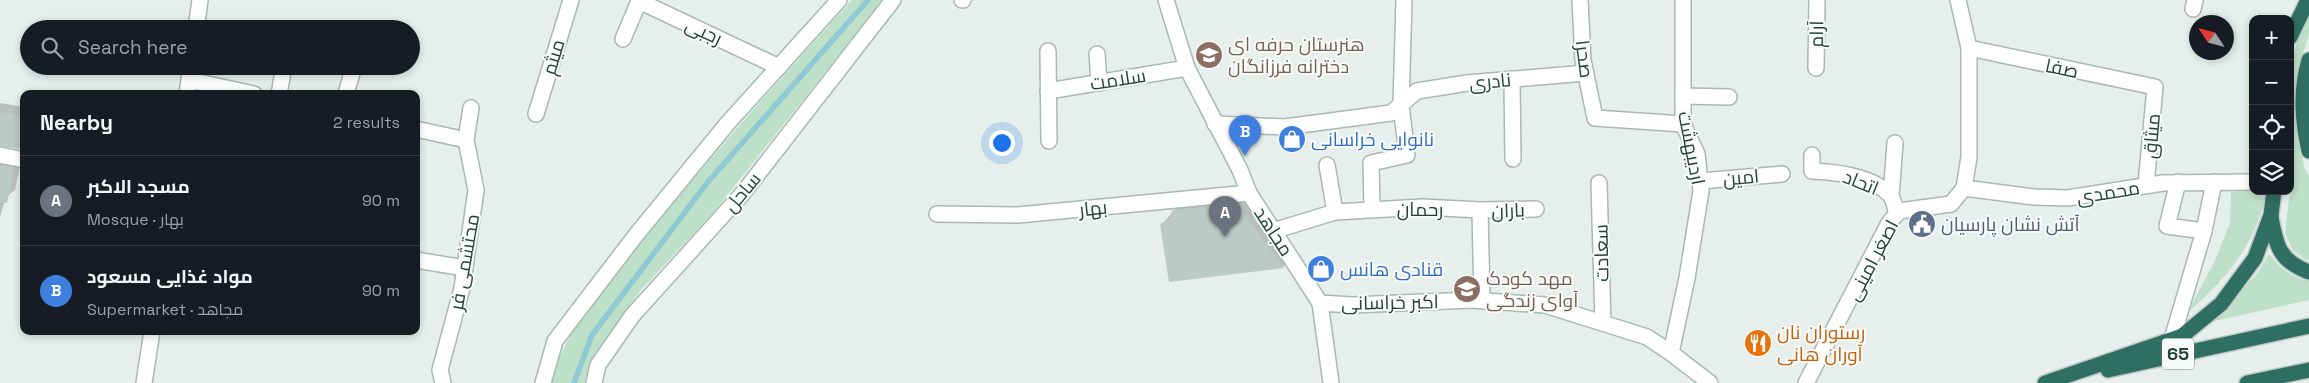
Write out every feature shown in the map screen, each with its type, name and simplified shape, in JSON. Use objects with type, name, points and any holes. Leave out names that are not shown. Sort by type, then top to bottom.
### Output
[{"type":"highway","points":[[2294,28],[2308,0]]},
{"type":"highway","points":[[2309,60],[2302,81],[2303,124],[2309,151]]},
{"type":"highway","points":[[2046,383],[2182,336],[2220,304],[2255,258],[2271,215],[2274,195]]},
{"type":"highway","points":[[2271,215],[2276,246],[2289,262],[2309,272]]},
{"type":"highway","name":"65","points":[[2046,383],[2309,326]]},
{"type":"highway","points":[[2247,383],[2309,370]]},
{"type":"street","points":[[197,20],[200,0]]},
{"type":"street","name":"میثم","points":[[536,114],[571,0]]},
{"type":"street","name":"ساحل","points":[[594,383],[598,365],[632,316],[743,193],[893,0]]},
{"type":"street","name":"مجاهد","points":[[1166,0],[1188,68],[1240,170],[1249,193],[1320,302],[1331,383]]},
{"type":"street","points":[[1372,209],[1371,164],[1407,155],[1401,105],[1404,0]]},
{"type":"street","name":"صحرا","points":[[1580,0],[1583,60],[1595,118],[1683,124]]},
{"type":"street","name":"اردیبهشت","points":[[1672,353],[1687,278],[1701,191],[1697,154],[1683,124],[1683,0]]},
{"type":"street","name":"آرام","points":[[1816,68],[1817,0]]},
{"type":"street","points":[[1958,0],[1969,48],[1969,157],[1964,188]]},
{"type":"street","name":"رجبی","points":[[623,39],[639,1],[779,67]]},
{"type":"street","points":[[543,383],[555,341],[648,220],[727,124],[836,1]]},
{"type":"street","name":"صفا","points":[[1969,48],[2155,87]]},
{"type":"street","points":[[1048,51],[1049,141]]},
{"type":"street","points":[[1097,54],[1100,82]]},
{"type":"street","name":"سلامت","points":[[1048,91],[1188,68]]},
{"type":"street","name":"نادری","points":[[1215,124],[1285,127],[1391,113],[1417,91],[1585,72]]},
{"type":"street","points":[[280,90],[282,75]]},
{"type":"street","points":[[347,90],[351,75]]},
{"type":"street","points":[[1512,79],[1513,159]]},
{"type":"street","points":[[189,80],[235,90]]},
{"type":"street","name":"میثاق","points":[[2146,185],[2155,87]]},
{"type":"street","points":[[1683,96],[1729,97]]},
{"type":"street","points":[[420,130],[466,140],[471,108]]},
{"type":"street","name":"محتشمی فر","points":[[443,383],[440,370],[462,288],[476,190],[466,140]]},
{"type":"street","points":[[1891,196],[1895,143]]},
{"type":"street","name":"اتحاد","points":[[1812,155],[1812,171],[1841,172],[1876,185],[1891,196],[1896,214]]},
{"type":"street","points":[[0,156],[20,159]]},
{"type":"street","points":[[1327,165],[1335,212]]},
{"type":"street","name":"امین","points":[[1700,181],[1782,174]]},
{"type":"street","points":[[2178,182],[2167,226],[2204,231]]},
{"type":"street","name":"محمدی","points":[[1964,188],[2034,197],[2068,198],[2146,185],[2178,182],[2249,182]]},
{"type":"street","points":[[2172,339],[2204,231],[2214,182]]},
{"type":"street","name":"سعادت","points":[[1599,183],[1603,323]]},
{"type":"street","name":"اصغر امینی","points":[[1806,383],[1889,223],[1896,214],[1906,209],[1951,204],[1964,188]]},
{"type":"street","name":"بهار","points":[[937,214],[1018,215],[1249,193]]},
{"type":"street","name":"رحمان","points":[[1273,231],[1335,212],[1423,208],[1480,210]]},
{"type":"street","name":"باران","points":[[1480,210],[1536,209]]},
{"type":"street","points":[[1480,210],[1482,300]]},
{"type":"street","points":[[420,261],[464,268]]},
{"type":"street","name":"اکبر خراسانی","points":[[1320,302],[1352,305],[1482,300],[1545,305],[1647,337],[1672,353],[1710,383]]},
{"type":"street","points":[[144,383],[151,335]]},
{"type":"green space","points":[[852,0],[883,0],[712,214],[640,291],[599,351],[589,371],[586,383],[551,383],[564,348],[573,331],[595,300],[657,222],[767,94]]},
{"type":"green space","points":[[2309,13],[2309,34],[2299,67],[2295,97],[2304,167],[2309,176],[2309,260],[2304,259],[2293,250],[2285,233],[2290,195],[2294,195],[2294,53],[2302,24]]},
{"type":"green space","points":[[2249,190],[2249,195],[2265,195],[2256,227],[2248,244],[2227,274],[2187,313],[2214,263],[2230,223],[2231,192]]},
{"type":"green space","points":[[2269,254],[2286,272],[2309,281],[2309,300],[2210,322],[2257,274]]},
{"type":"building","points":[[0,112],[20,115],[19,149],[0,146]]},
{"type":"building","points":[[0,165],[14,168],[7,203],[0,203]]},
{"type":"building","points":[[1234,204],[1243,212],[1284,268],[1169,282],[1160,224],[1172,218],[1172,210]]},
{"type":"waterway","points":[[574,383],[592,335],[707,183],[868,0]]},
{"type":"place","name":"هنرستان حرفه ای دخترانه فرزانگان","points":[[1209,55]]},
{"type":"place","name":"نانوایی خراسانی","points":[[1292,139]]},
{"type":"place","name":"مواد غذایی مسعود","points":[[1245,156]]},
{"type":"place","name":"آتش نشان پارسیان","points":[[1922,224]]},
{"type":"place","name":"مسجد الاکبر","points":[[1225,237]]},
{"type":"place","name":"قنادی هانس","points":[[1321,269]]},
{"type":"place","name":"مهد کودک آوای زندگی","points":[[1467,289]]},
{"type":"place","name":"رستوران نان آوران هانی","points":[[1758,343]]}]
